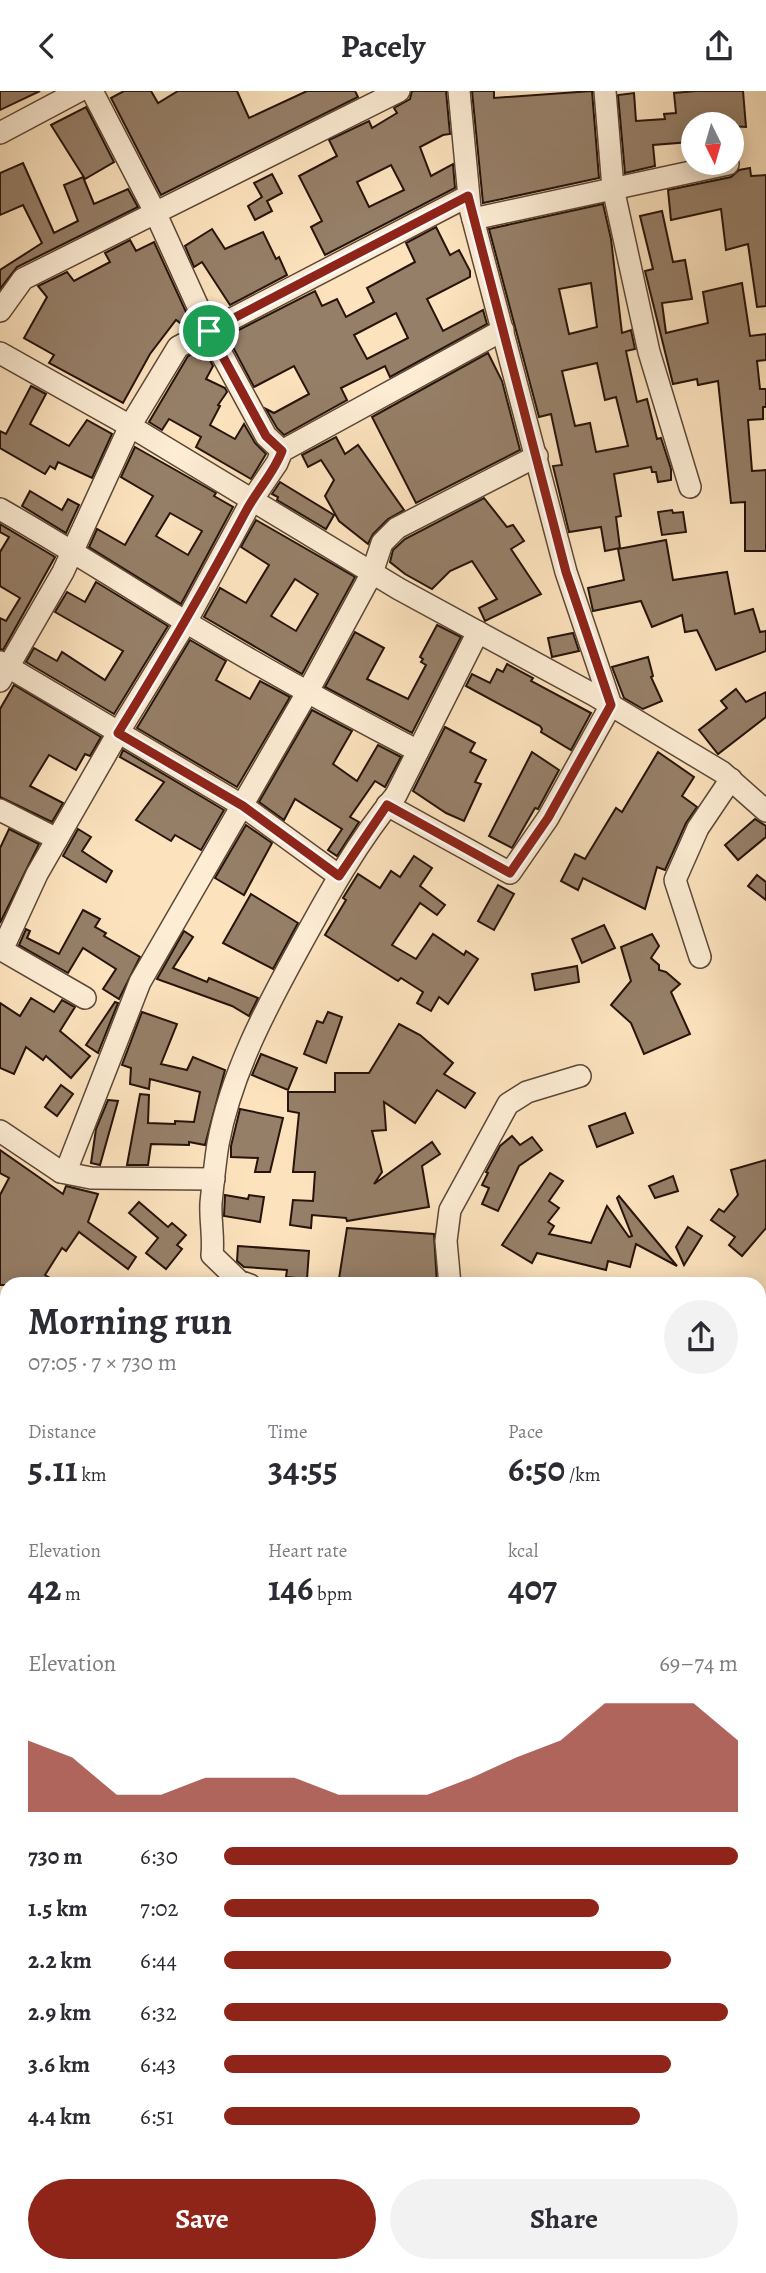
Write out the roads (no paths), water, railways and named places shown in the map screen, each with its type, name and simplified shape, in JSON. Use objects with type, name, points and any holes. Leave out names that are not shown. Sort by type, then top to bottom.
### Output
[{"type":"street","points":[[0,133],[79,91]]},
{"type":"street","points":[[92,91],[155,212],[209,331],[266,436],[282,451]]},
{"type":"street","points":[[0,311],[23,279],[378,96],[399,91]]},
{"type":"street","points":[[387,805],[510,873],[548,818],[611,705],[566,572],[473,219],[468,196],[459,91]]},
{"type":"street","points":[[605,91],[613,188],[649,352],[690,487]]},
{"type":"street","points":[[473,219],[681,174]]},
{"type":"street","points":[[339,876],[243,806],[3,670],[74,550],[130,426],[178,347],[468,196]]},
{"type":"street","points":[[85,998],[1,950],[37,874],[118,733],[187,622],[252,500],[282,451],[503,330]]},
{"type":"street","points":[[0,353],[130,426],[372,573],[611,705],[731,779],[766,811]]},
{"type":"street","points":[[61,1172],[68,1166],[140,982],[307,693],[372,573],[382,543],[397,528],[537,456]]},
{"type":"street","points":[[0,509],[74,550],[187,622],[307,693],[418,751]]},
{"type":"street","points":[[235,1277],[212,1255],[214,1233],[211,1205],[218,1144],[232,1093],[256,1028],[339,876],[396,795],[478,632]]},
{"type":"street","points":[[700,957],[675,880],[698,828],[731,779]]},
{"type":"street","points":[[0,810],[57,839]]},
{"type":"street","points":[[449,1277],[446,1241],[450,1210],[508,1104],[527,1092],[580,1076]]},
{"type":"street","points":[[0,1131],[61,1172],[91,1178],[214,1179]]}]
